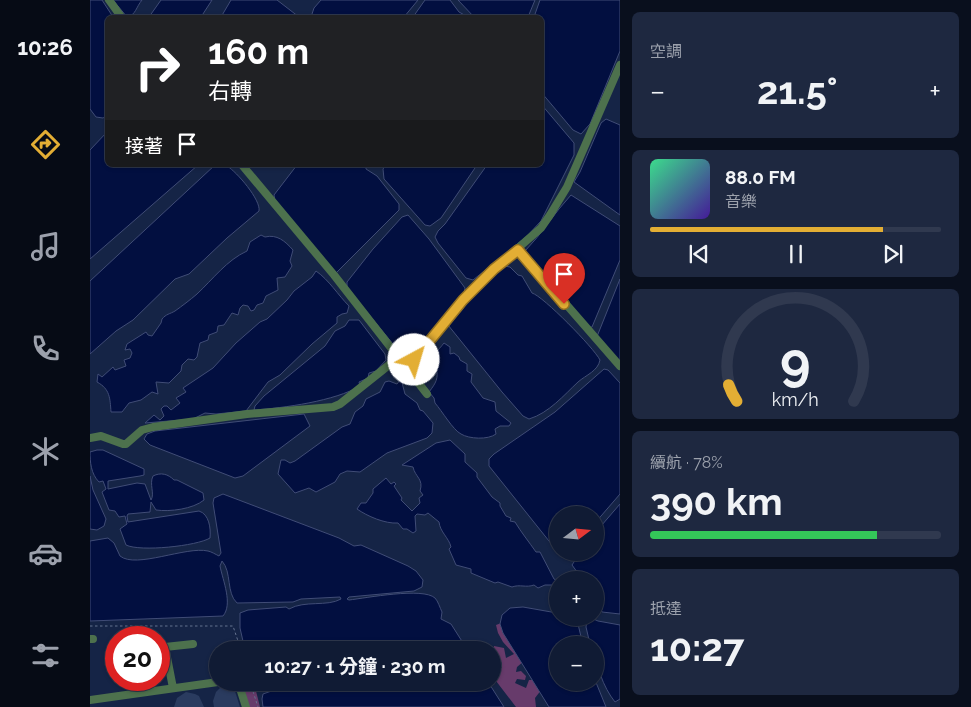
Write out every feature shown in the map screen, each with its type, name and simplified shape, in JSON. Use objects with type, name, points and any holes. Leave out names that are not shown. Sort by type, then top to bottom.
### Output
[{"type":"lane","points":[[109,0],[120,15]]},
{"type":"lane","points":[[90,438],[101,436],[126,444],[142,430],[153,427],[247,414],[333,406],[340,404],[401,359],[411,361],[417,358],[463,300],[494,269],[541,228],[567,187],[620,66]]},
{"type":"lane","points":[[244,167],[401,359],[427,394]]},
{"type":"lane","points":[[518,250],[620,366]]},
{"type":"lane","points":[[173,688],[165,647],[193,644]]},
{"type":"lane","points":[[95,702],[209,683]]},
{"type":"lane","points":[[241,691],[246,707]]},
{"type":"path","points":[[90,626],[233,626],[238,641]]},
{"type":"path","points":[[253,691],[258,707]]},
{"type":"shaded area","points":[[90,0],[102,0],[112,15],[105,15],[105,117],[96,117],[90,109]]},
{"type":"shaded area","points":[[113,0],[142,0],[134,13],[125,15]]},
{"type":"shaded area","points":[[161,0],[212,0],[202,15],[150,15]]},
{"type":"shaded area","points":[[231,0],[277,0],[296,15],[222,15]]},
{"type":"shaded area","points":[[321,0],[418,0],[406,15],[312,15],[314,8]]},
{"type":"shaded area","points":[[425,0],[450,0],[459,12],[464,15],[414,15]]},
{"type":"shaded area","points":[[458,0],[535,0],[529,15],[472,15]]},
{"type":"shaded area","points":[[540,0],[620,0],[620,51],[590,124],[581,134],[573,130],[544,96],[544,15],[535,15]]},
{"type":"shaded area","points":[[544,108],[574,143],[574,155],[541,221],[527,236],[473,280],[466,278],[435,237],[486,167],[544,167]]},
{"type":"shaded area","points":[[606,119],[620,125],[620,215],[574,182],[601,123]]},
{"type":"shaded area","points":[[105,134],[105,167],[196,167],[90,259],[90,150]]},
{"type":"shaded area","points":[[213,167],[228,167],[248,187],[259,206],[259,211],[189,274],[175,279],[133,320],[116,331],[90,354],[90,281]]},
{"type":"shaded area","points":[[295,167],[366,167],[366,169],[377,176],[399,204],[399,210],[336,273],[275,201],[274,195]]},
{"type":"shaded area","points":[[384,167],[476,167],[441,218],[430,226],[425,225],[384,179]]},
{"type":"shaded area","points":[[571,195],[620,226],[620,260],[592,327],[587,328],[525,251]]},
{"type":"shaded area","points":[[408,215],[429,239],[465,288],[464,293],[435,327],[424,346],[410,359],[398,350],[347,288],[347,282],[373,249],[402,217]]},
{"type":"shaded area","points":[[261,235],[280,239],[293,250],[290,261],[292,266],[285,277],[277,278],[278,290],[266,296],[263,303],[257,305],[254,310],[251,311],[248,306],[243,305],[238,315],[232,313],[224,325],[218,326],[217,332],[209,335],[208,340],[200,343],[197,357],[194,360],[188,359],[182,365],[181,371],[169,383],[156,382],[158,394],[152,392],[141,400],[129,403],[122,412],[111,412],[110,398],[105,388],[97,382],[98,374],[102,377],[113,367],[115,370],[126,366],[124,360],[130,358],[132,353],[130,349],[125,350],[127,344],[146,332],[152,336],[164,317],[197,294],[227,265],[247,251],[250,242]]},
{"type":"shaded area","points":[[504,266],[510,267],[518,275],[522,276],[532,293],[538,296],[568,323],[600,360],[594,370],[556,403],[543,413],[529,419],[523,416],[502,392],[448,325],[466,303]]},
{"type":"shaded area","points":[[316,271],[349,306],[347,313],[337,317],[337,323],[280,375],[268,382],[246,411],[216,414],[205,413],[193,419],[145,423],[154,415],[160,420],[164,416],[161,409],[164,406],[171,410],[180,403],[176,398],[186,392],[183,388],[213,368],[236,343],[260,322],[267,319]]},
{"type":"shaded area","points":[[620,279],[620,366],[596,339]]},
{"type":"shaded area","points":[[349,320],[359,320],[385,354],[386,360],[376,371],[369,373],[368,378],[359,382],[360,386],[337,396],[280,408],[254,410],[255,406],[264,396],[325,346],[335,331],[345,326]]},
{"type":"shaded area","points":[[444,343],[450,347],[450,354],[454,353],[467,364],[467,371],[472,374],[471,382],[483,398],[495,402],[496,411],[511,423],[509,426],[500,426],[495,429],[496,434],[493,436],[478,438],[461,434],[451,425],[429,392],[437,377],[436,367],[431,364],[434,355]]},
{"type":"shaded area","points":[[604,369],[608,370],[620,383],[620,494],[604,513],[604,506],[549,506],[549,541],[489,466],[489,459],[555,412]]},
{"type":"shaded area","points":[[401,379],[405,394],[417,403],[420,410],[433,423],[432,433],[427,438],[387,453],[360,472],[347,471],[340,474],[335,482],[316,492],[309,488],[295,493],[278,474],[281,460],[290,463],[295,461],[342,427],[350,424],[355,412],[363,406],[366,399],[380,392],[385,382],[389,381],[397,384]]},
{"type":"shaded area","points":[[304,414],[310,426],[243,476],[235,478],[150,445],[144,439],[147,434],[155,431]]},
{"type":"shaded area","points":[[450,440],[465,454],[465,462],[477,473],[477,477],[492,497],[500,503],[506,516],[511,518],[510,521],[515,522],[536,552],[540,552],[550,571],[549,585],[538,588],[534,585],[512,587],[498,582],[495,583],[471,573],[471,569],[456,565],[449,549],[451,547],[450,544],[439,522],[428,513],[415,516],[416,531],[413,533],[403,529],[398,523],[376,519],[357,509],[361,503],[366,503],[373,493],[373,489],[386,478],[391,484],[394,482],[396,484],[394,486],[402,498],[401,500],[412,511],[420,503],[419,498],[423,495],[420,491],[421,484],[413,467],[402,465],[436,443]]},
{"type":"shaded area","points":[[103,450],[144,469],[144,475],[108,481],[108,489],[137,483],[145,484],[151,500],[153,476],[162,474],[203,493],[204,500],[194,506],[181,509],[156,510],[151,502],[150,512],[128,514],[128,522],[199,511],[207,518],[210,526],[210,538],[168,547],[143,548],[126,545],[120,529],[127,524],[125,516],[119,517],[115,511],[109,510],[102,492],[106,489],[103,481],[99,482],[93,472],[90,452]]},
{"type":"shaded area","points":[[90,476],[93,490],[106,519],[104,526],[97,530],[90,529]]},
{"type":"shaded area","points":[[223,494],[339,538],[354,546],[361,545],[408,566],[416,571],[423,580],[422,587],[414,591],[349,597],[347,599],[407,593],[429,595],[436,599],[442,612],[441,619],[451,624],[462,641],[243,641],[240,628],[240,613],[248,610],[286,607],[289,609],[295,606],[329,603],[341,599],[340,597],[301,599],[293,602],[237,603],[231,594],[227,571],[222,561],[220,566],[227,599],[226,611],[223,616],[90,621],[90,541],[108,538],[114,543],[120,556],[127,559],[149,559],[199,550],[208,551],[219,556],[221,553],[213,503],[214,498]]},
{"type":"shaded area","points":[[620,504],[620,614],[604,612],[604,571],[576,571],[572,565],[575,561],[604,561],[604,523]]},
{"type":"shaded area","points":[[523,607],[549,612],[549,626],[578,626],[581,636],[549,636],[549,691],[599,691],[606,707],[549,707],[503,633],[500,624],[502,615],[510,608]]},
{"type":"shaded area","points":[[504,622],[524,661],[517,667],[516,672],[521,671],[526,676],[525,680],[517,679],[515,683],[526,688],[529,680],[536,680],[542,689],[535,698],[536,707],[516,707],[501,687],[501,647],[504,648],[506,658],[514,654],[503,642],[496,625]]},
{"type":"shaded area","points":[[604,622],[620,625],[620,699],[615,702],[604,683],[604,636],[588,636],[586,627],[604,626]]},
{"type":"shaded area","points":[[239,691],[256,691],[260,707],[243,707]]},
{"type":"shaded area","points":[[272,691],[494,691],[504,707],[263,707],[263,694]]},
{"type":"building","points":[[235,691],[240,707],[214,707],[213,701],[216,692]]},
{"type":"building","points":[[186,692],[199,696],[204,707],[174,707],[177,698]]},
{"type":"route","points":[[414,360],[463,300],[494,269],[518,250],[564,304]]}]
